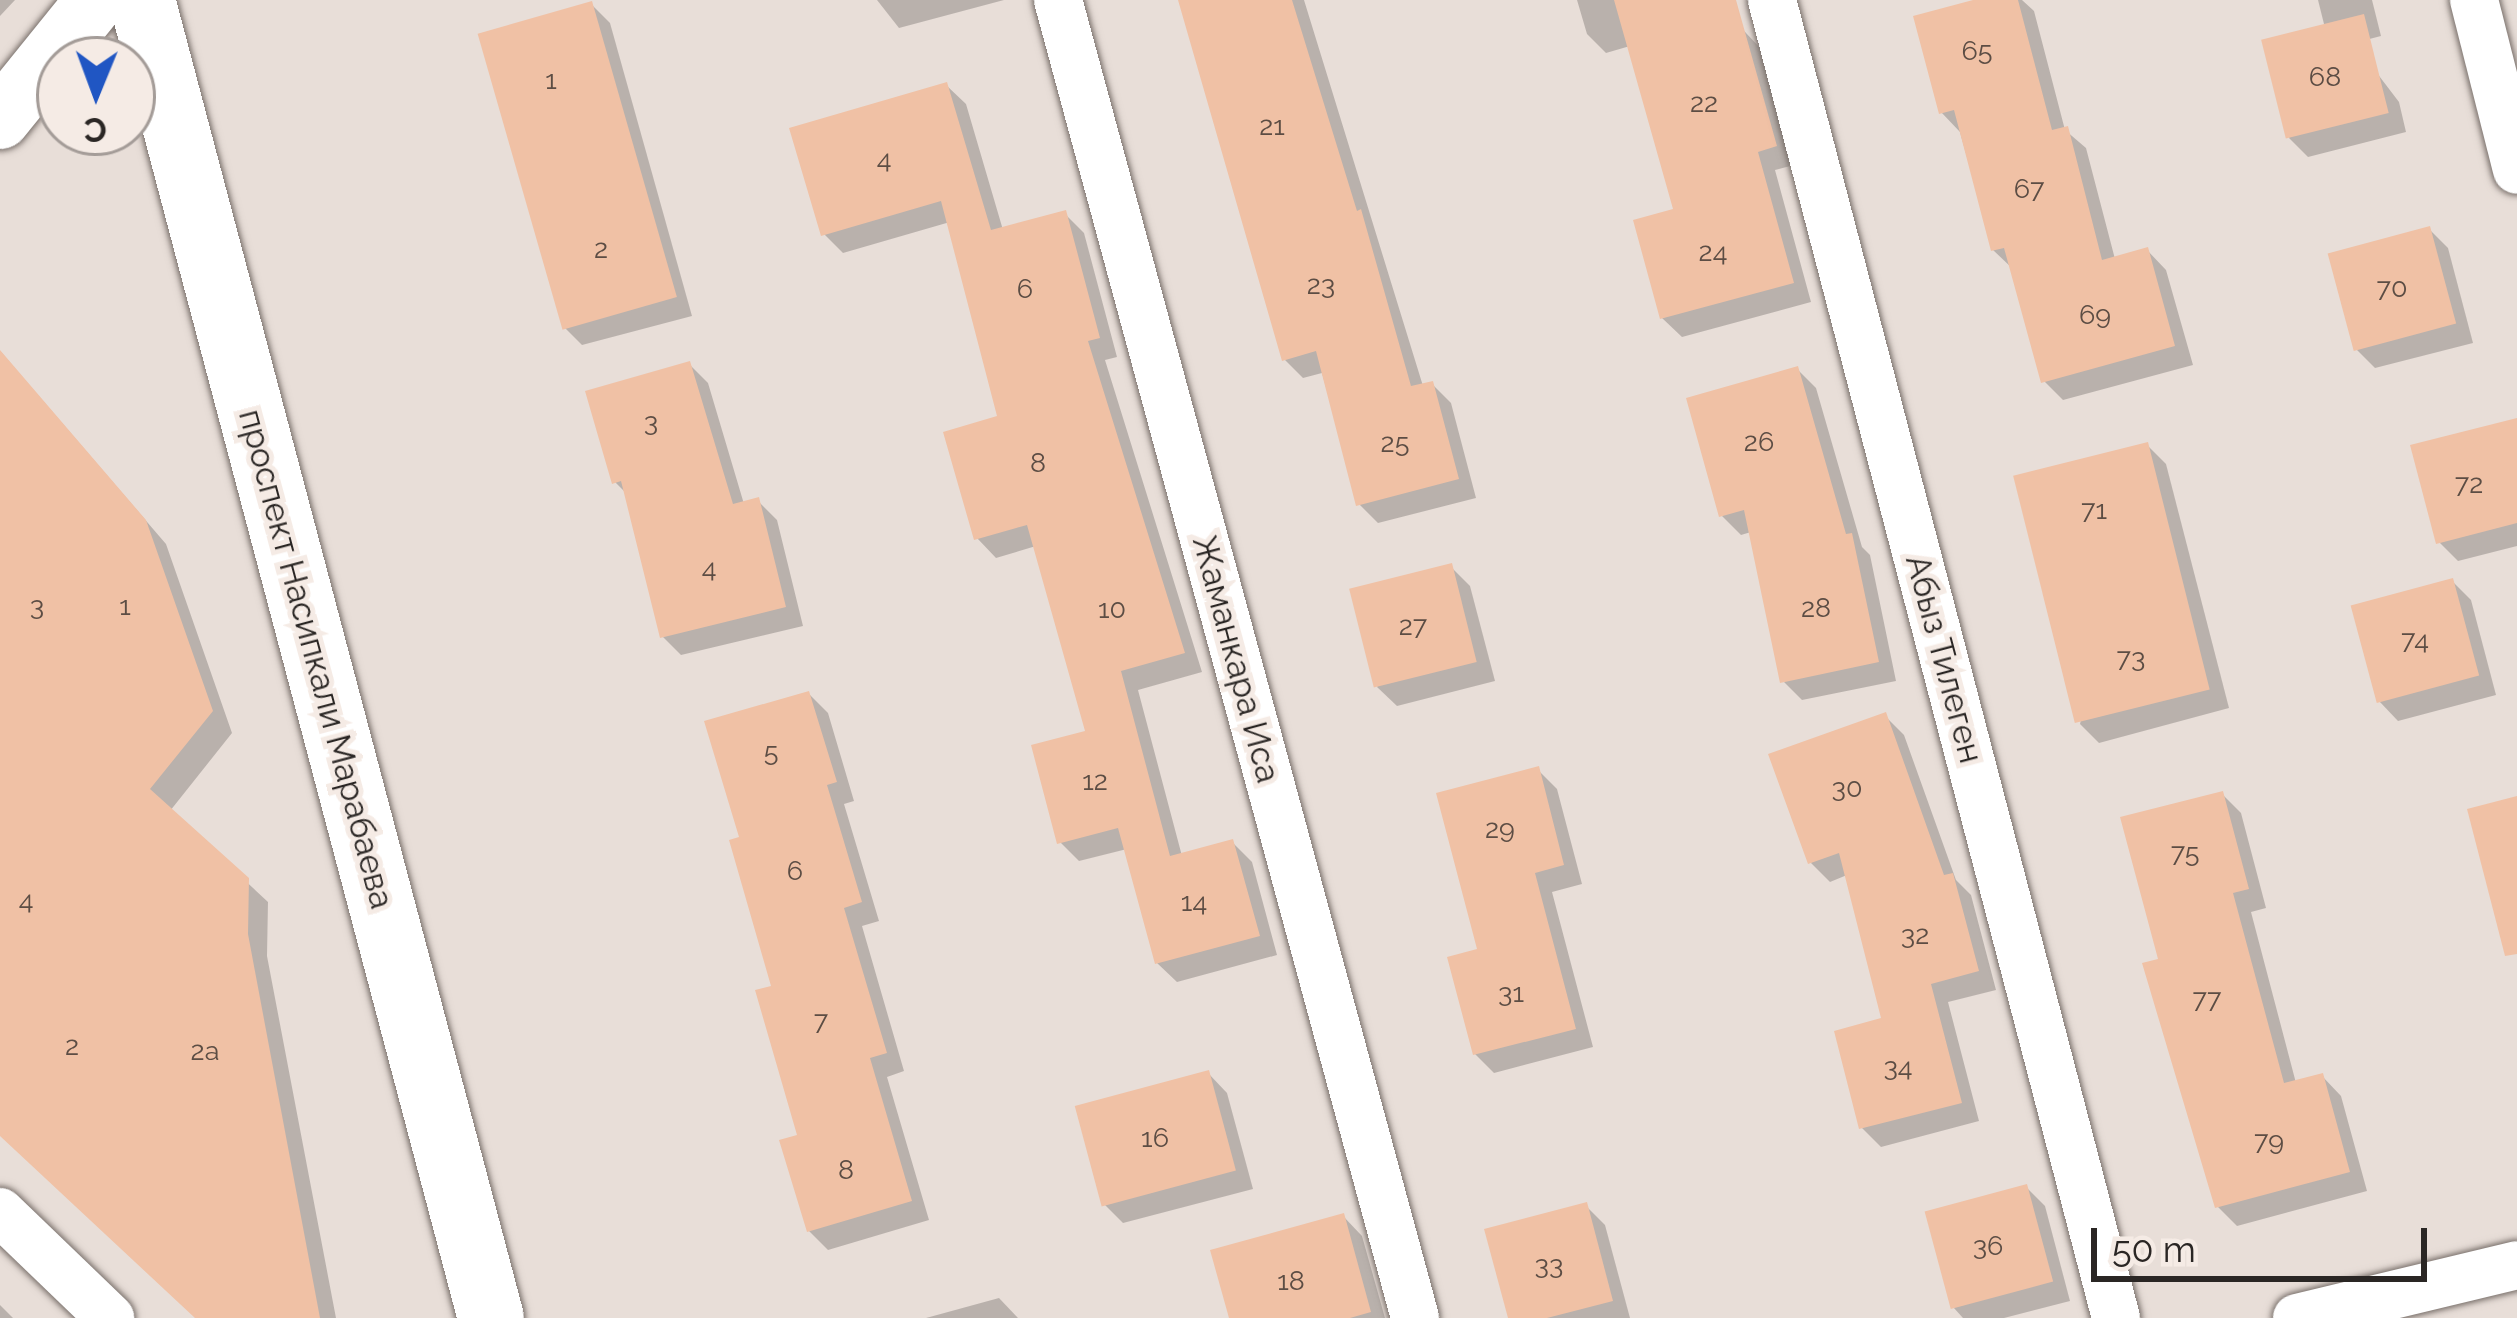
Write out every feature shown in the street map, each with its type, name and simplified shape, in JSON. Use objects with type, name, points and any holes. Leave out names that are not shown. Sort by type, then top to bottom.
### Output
[{"type":"main road","name":"проспект Насипкали Марабаева","points":[[142,0],[491,1318]]},
{"type":"street","points":[[0,119],[96,0]]},
{"type":"street","name":"Жаманкара Иса","points":[[1058,0],[1415,1318]]},
{"type":"street","name":"Абыз Тилеген","points":[[1772,0],[2116,1318]]},
{"type":"street","points":[[2474,0],[2517,170]]},
{"type":"street","points":[[0,1212],[110,1318]]},
{"type":"street","points":[[2297,1318],[2517,1265]]},
{"type":"building","points":[[1178,0],[1292,0],[1357,211],[1361,209],[1411,386],[1433,381],[1459,479],[1356,506],[1316,351],[1282,361]]},
{"type":"building","points":[[1614,0],[1736,0],[1777,146],[1758,152],[1794,283],[1660,319],[1633,220],[1673,209]]},
{"type":"building","points":[[1973,0],[2018,0],[2052,130],[2068,126],[2102,260],[2148,247],[2175,346],[2041,383],[2004,248],[1991,251],[1954,110],[1939,114],[1913,16]]},
{"type":"building","points":[[592,1],[677,297],[563,330],[478,34]]},
{"type":"building","points":[[2364,14],[2389,113],[2286,139],[2261,40]]},
{"type":"building","points":[[947,82],[991,230],[1066,210],[1100,338],[1088,341],[1185,653],[1121,671],[1170,856],[1233,839],[1260,936],[1155,964],[1118,828],[1057,844],[1031,745],[1085,731],[1027,525],[974,540],[943,432],[997,416],[941,201],[821,236],[789,128]]},
{"type":"building","points":[[2430,226],[2456,324],[2354,351],[2328,253]]},
{"type":"building","points":[[0,350],[146,520],[213,711],[150,789],[249,878],[248,934],[320,1318],[195,1318],[0,1136]]},
{"type":"building","points":[[690,361],[733,504],[759,497],[786,607],[660,638],[621,481],[612,484],[585,391]]},
{"type":"building","points":[[1798,366],[1846,534],[1852,533],[1879,662],[1780,683],[1744,510],[1719,517],[1686,398]]},
{"type":"building","points":[[2517,418],[2517,523],[2436,544],[2410,445]]},
{"type":"building","points":[[2148,442],[2210,689],[2075,723],[2013,476]]},
{"type":"building","points":[[1452,563],[1477,662],[1374,688],[1349,589]]},
{"type":"building","points":[[2453,578],[2479,676],[2377,703],[2351,605]]},
{"type":"building","points":[[809,691],[837,782],[827,785],[862,902],[844,908],[887,1053],[870,1058],[912,1201],[807,1232],[779,1140],[797,1135],[755,990],[771,986],[729,840],[739,837],[704,721]]},
{"type":"building","points":[[1886,712],[1944,875],[1953,873],[1979,971],[1931,984],[1962,1103],[1859,1129],[1834,1031],[1881,1018],[1839,853],[1808,864],[1768,754]]},
{"type":"building","points":[[1539,766],[1564,865],[1535,873],[1576,1029],[1473,1055],[1447,957],[1477,949],[1436,793]]},
{"type":"building","points":[[2223,791],[2249,889],[2233,893],[2284,1083],[2323,1073],[2350,1172],[2215,1208],[2142,963],[2158,959],[2120,817]]},
{"type":"building","points":[[2517,796],[2517,954],[2505,956],[2467,809]]},
{"type":"building","points":[[1209,1070],[1236,1170],[1102,1206],[1075,1106]]},
{"type":"building","points":[[2027,1184],[2053,1282],[1951,1309],[1925,1211]]},
{"type":"building","points":[[1587,1202],[1613,1301],[1547,1318],[1508,1318],[1484,1229]]},
{"type":"building","points":[[1344,1213],[1371,1312],[1350,1318],[1229,1318],[1210,1250]]}]
